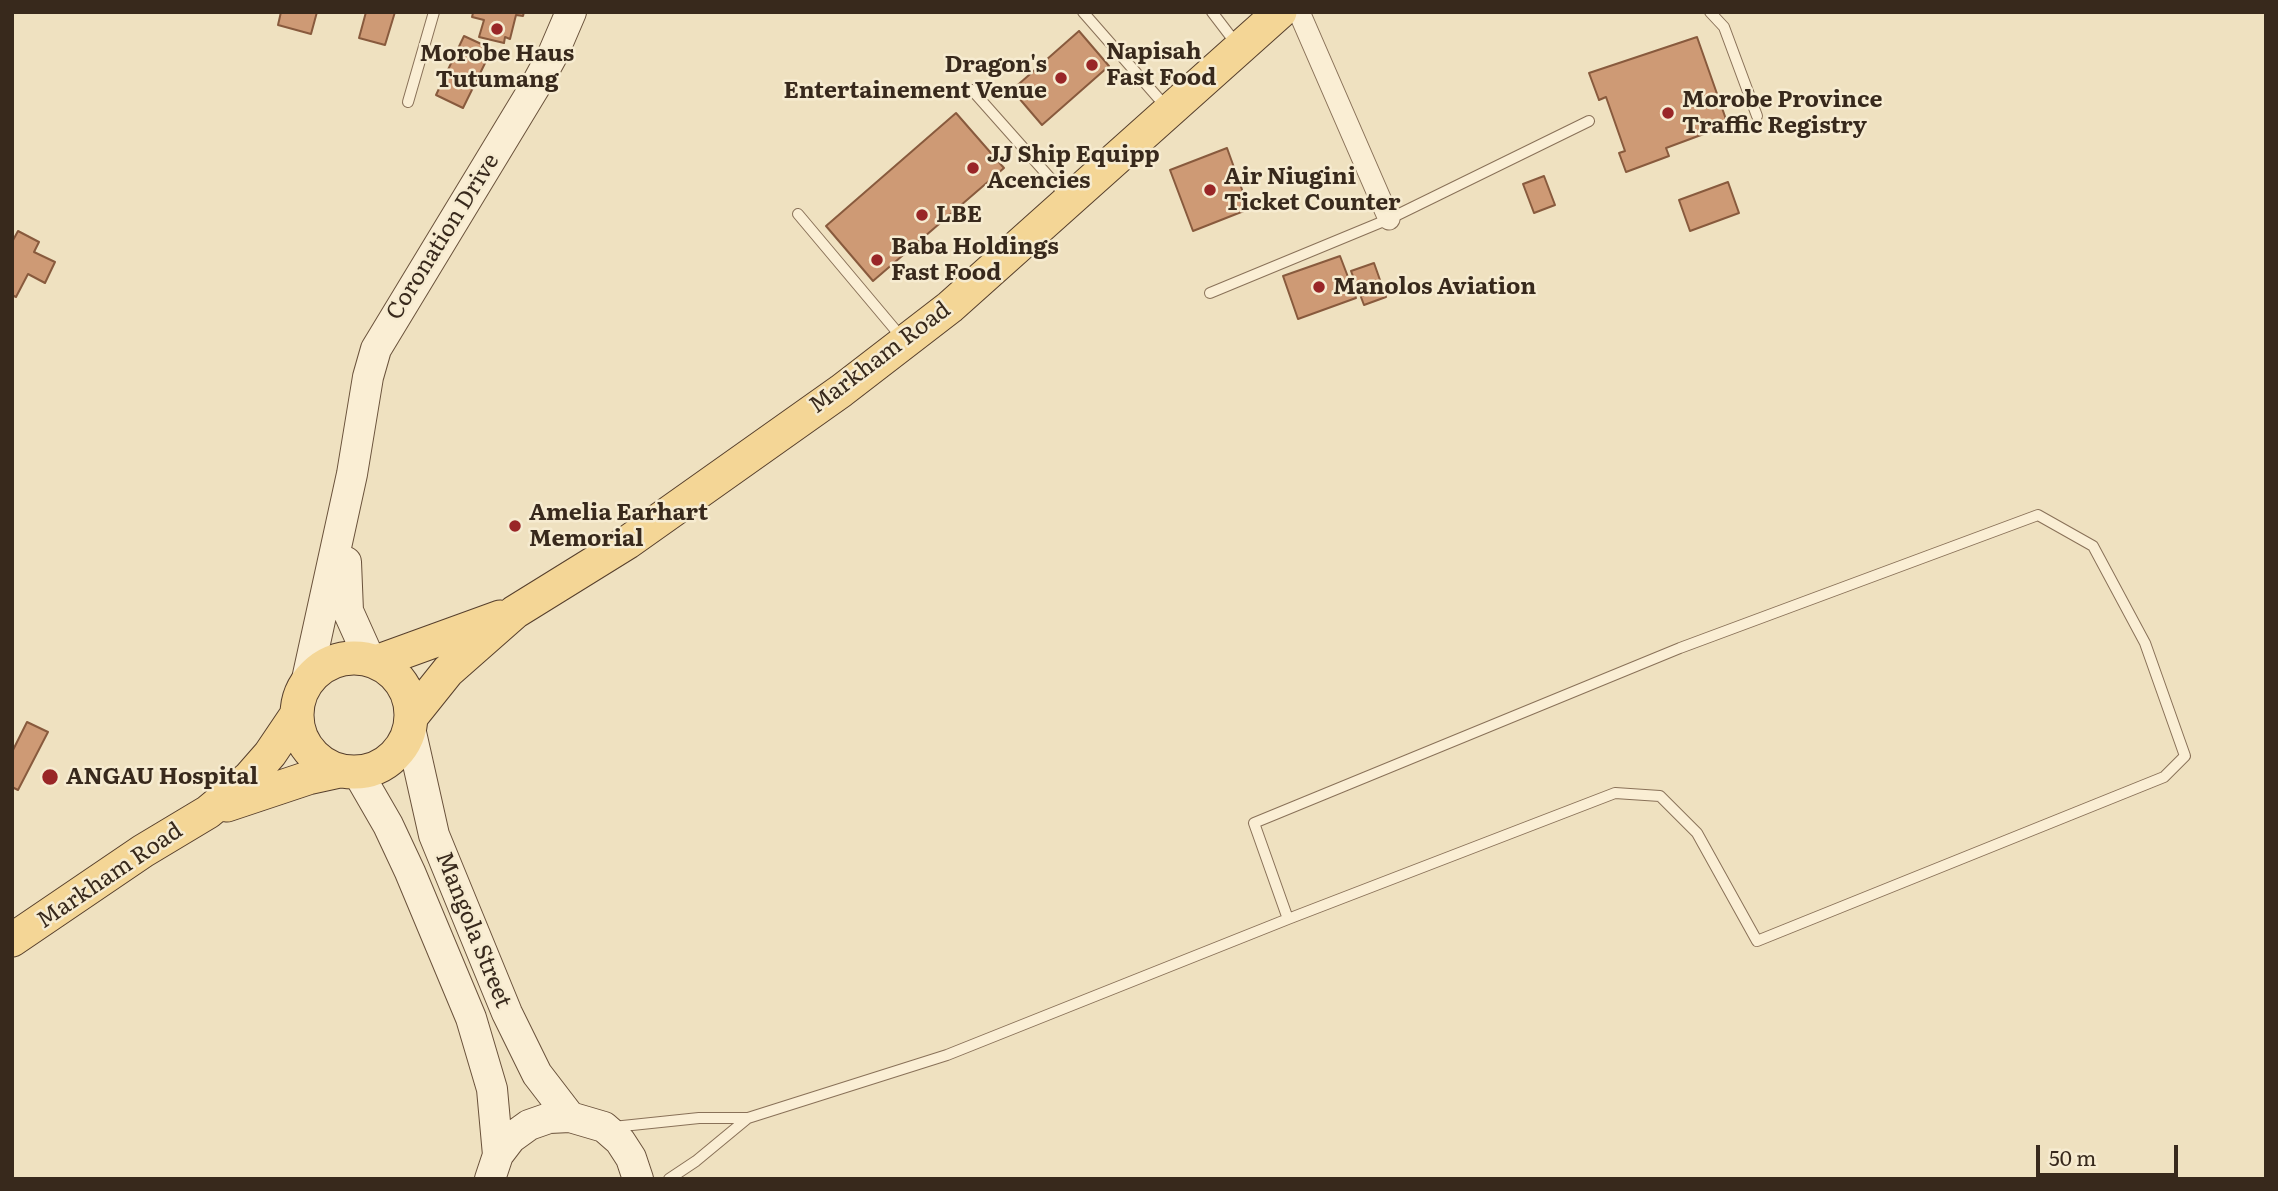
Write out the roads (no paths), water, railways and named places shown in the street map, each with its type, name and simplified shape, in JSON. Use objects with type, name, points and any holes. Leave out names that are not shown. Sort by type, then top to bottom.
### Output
[{"type":"main road","name":"Coronation Drive","points":[[302,699],[352,474],[368,377],[376,349],[542,75],[571,12]]},
{"type":"main road","name":"Markham Road","points":[[411,722],[448,671],[515,612],[628,542],[950,307],[1280,12]]},
{"type":"main road","name":"Coronation Drive","points":[[352,474],[346,599],[352,624],[373,661]]},
{"type":"main road","name":"Markham Road","points":[[373,661],[515,612]]},
{"type":"main road","points":[[352,658],[373,661],[391,671],[402,684],[409,699],[411,722],[405,742],[385,764],[349,772],[314,756],[304,744],[302,699],[318,671],[334,662],[352,658]]},
{"type":"main road","name":"Markham Road","points":[[12,940],[143,850],[208,812],[249,778],[270,754],[302,699]]},
{"type":"main road","name":"Mangola Street","points":[[411,722],[434,835],[507,1013],[537,1074],[570,1117]]},
{"type":"main road","name":"Markham Road","points":[[208,812],[308,778],[349,772]]},
{"type":"main road","name":"Mangola Street","points":[[349,772],[388,825],[411,872],[471,1018],[492,1089],[491,1170]]},
{"type":"main road","points":[[491,1170],[511,1138],[528,1125],[549,1118],[570,1117],[604,1127],[620,1141],[631,1158],[638,1179]]},
{"type":"street","points":[[1300,12],[1390,219]]},
{"type":"lane","points":[[408,102],[434,12]]},
{"type":"lane","points":[[1083,12],[1169,111]]},
{"type":"lane","points":[[1212,12],[1239,48]]},
{"type":"lane","points":[[1710,12],[1724,27],[1757,116]]},
{"type":"lane","points":[[972,90],[1069,200]]},
{"type":"lane","points":[[1210,293],[1390,219],[1589,121]]},
{"type":"lane","points":[[798,214],[905,342]]},
{"type":"lane","points":[[604,1127],[699,1118],[748,1118],[947,1055],[1615,793],[1660,796],[1697,833],[1757,941],[2164,777],[2185,756],[2145,643],[2093,547],[2038,514],[1680,648],[1254,823],[1288,919]]},
{"type":"lane","points":[[669,1179],[696,1161],[748,1118]]},
{"type":"place","name":"Morobe Haus Tutumang","points":[[497,29]]},
{"type":"place","name":"Napisah Fast Food","points":[[1092,65]]},
{"type":"place","name":"Dragon's Entertainement Venue","points":[[1061,78]]},
{"type":"place","name":"Morobe Province Traffic Registry","points":[[1668,113]]},
{"type":"place","name":"JJ Ship Equipp Acencies","points":[[973,168]]},
{"type":"place","name":"Air Niugini Ticket Counter","points":[[1210,190]]},
{"type":"place","name":"LBE","points":[[922,215]]},
{"type":"place","name":"Baba Holdings Fast Food","points":[[877,260]]},
{"type":"place","name":"Manolos Aviation","points":[[1319,287]]},
{"type":"place","name":"Amelia Earhart Memorial","points":[[515,526]]},
{"type":"place","name":"ANGAU Hospital","points":[[50,777]]}]
